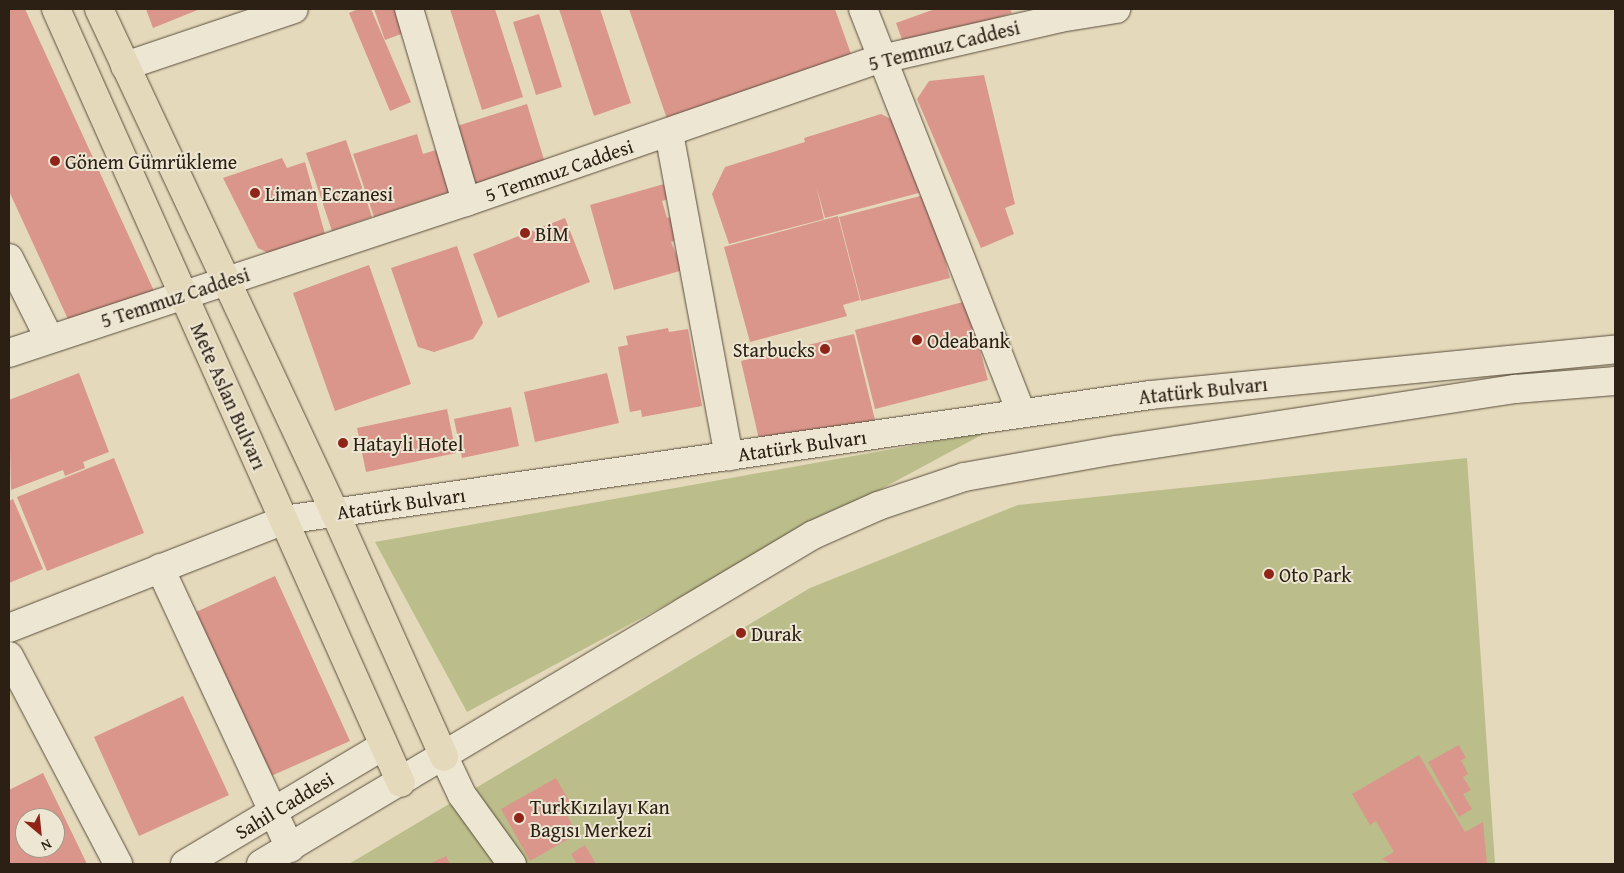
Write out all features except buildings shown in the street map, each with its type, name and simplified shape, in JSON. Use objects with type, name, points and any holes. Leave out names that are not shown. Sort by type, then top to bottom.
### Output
[{"type":"main road","name":"Mete Aslan Bulvarı","points":[[56,9],[284,520],[382,746],[401,783]]},
{"type":"main road","points":[[99,9],[335,513],[444,757]]},
{"type":"street","points":[[125,66],[294,9]]},
{"type":"street","points":[[409,9],[466,202]]},
{"type":"street","points":[[863,9],[1021,413]]},
{"type":"street","name":"5 Temmuz Caddesi","points":[[9,353],[49,338],[466,202],[884,59],[1060,18],[1116,9]]},
{"type":"street","points":[[669,133],[729,456]]},
{"type":"street","points":[[9,258],[49,338]]},
{"type":"street","name":"Atatürk Bulvarı","points":[[9,628],[284,520],[1150,395],[1615,349]]},
{"type":"street","points":[[512,864],[462,795],[444,757],[813,535],[878,506],[964,477],[1116,450],[1515,388],[1615,381]]},
{"type":"street","points":[[160,568],[290,848]]},
{"type":"street","points":[[9,656],[118,864]]},
{"type":"street","name":"Sahil Caddesi","points":[[184,864],[382,746]]},
{"type":"street","name":"Sahil Caddesi","points":[[262,864],[444,757]]},
{"type":"green space","points":[[987,432],[467,712],[375,542]]},
{"type":"green space","points":[[1467,458],[1495,864],[349,864],[810,588],[1018,505]]},
{"type":"place","name":"Gönem Gümrükleme","points":[[55,161]]},
{"type":"place","name":"Liman Eczanesi","points":[[255,193]]},
{"type":"place","name":"BİM","points":[[525,233]]},
{"type":"place","name":"Odeabank","points":[[917,340]]},
{"type":"place","name":"Starbucks","points":[[825,349]]},
{"type":"place","name":"Hatayli Hotel","points":[[343,443]]},
{"type":"place","name":"Oto Park","points":[[1269,574]]},
{"type":"place","name":"Durak","points":[[741,633]]},
{"type":"place","name":"TurkKızılayı Kan Bagısı Merkezi","points":[[519,818]]}]
